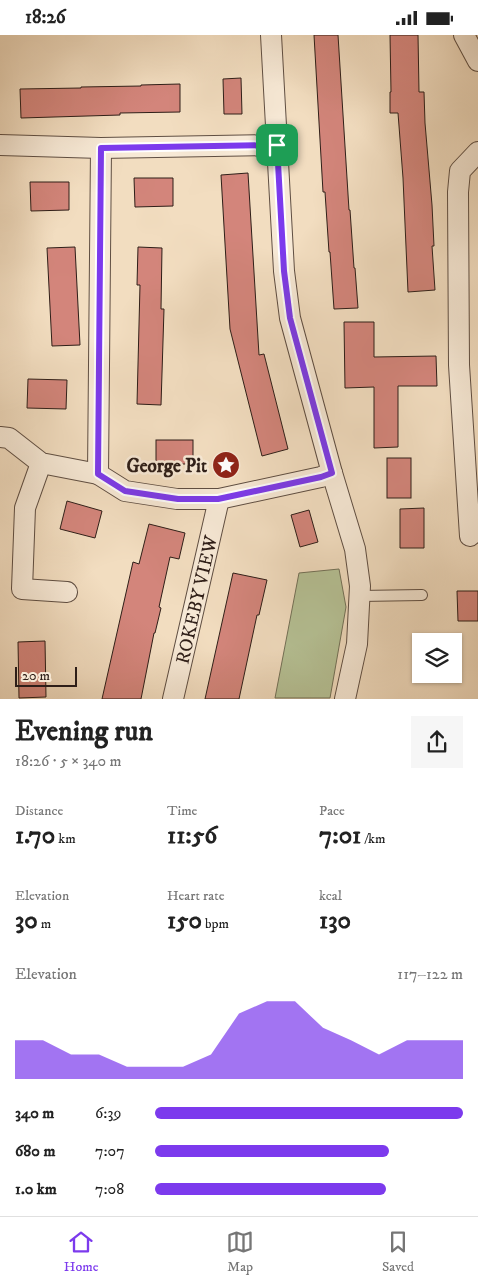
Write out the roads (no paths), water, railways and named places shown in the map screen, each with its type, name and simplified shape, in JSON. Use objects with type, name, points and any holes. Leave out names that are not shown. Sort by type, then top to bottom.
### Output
[{"type":"street","points":[[271,35],[284,271],[290,318],[332,473],[355,549],[360,587],[357,644],[344,699]]},
{"type":"street","points":[[464,35],[478,61]]},
{"type":"street","points":[[0,145],[101,148],[277,145]]},
{"type":"street","points":[[98,474],[101,148]]},
{"type":"street","points":[[470,536],[469,365],[458,192],[460,171],[478,152]]},
{"type":"street","points":[[0,437],[9,438],[41,463],[98,474],[125,491],[178,499],[218,499],[332,473]]},
{"type":"street","points":[[41,463],[26,508],[22,589],[67,592]]},
{"type":"street","name":"ROKEBY VIEW","points":[[173,699],[218,499]]},
{"type":"lane","points":[[360,596],[422,595]]},
{"type":"place","name":"George Pit","points":[[226,465]]}]
